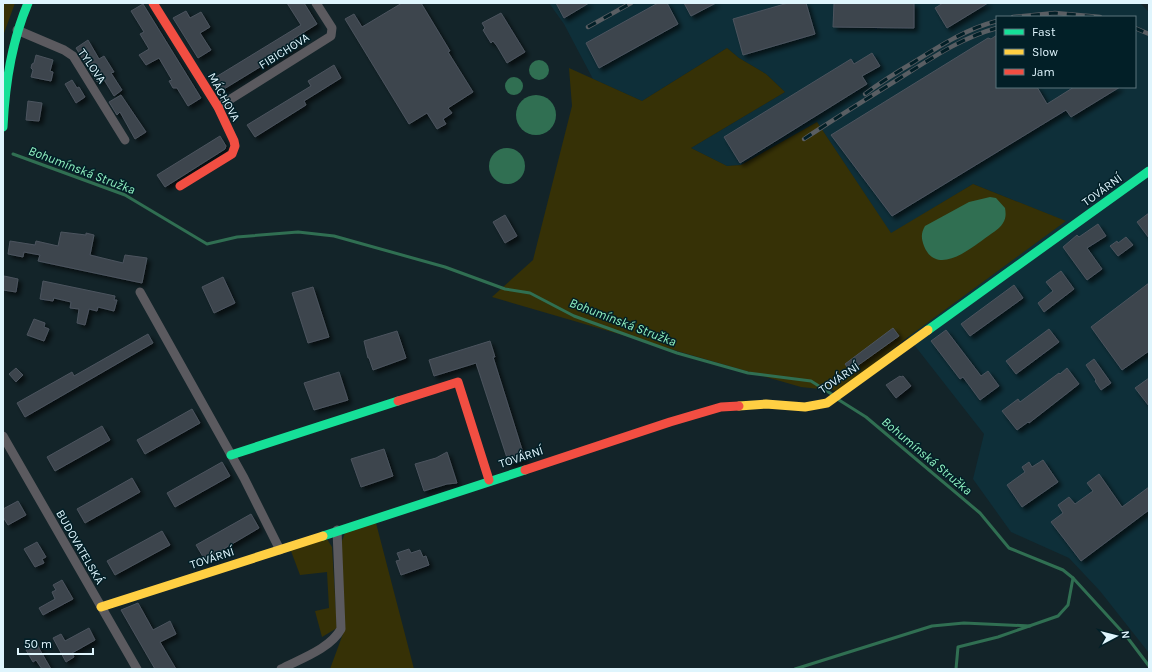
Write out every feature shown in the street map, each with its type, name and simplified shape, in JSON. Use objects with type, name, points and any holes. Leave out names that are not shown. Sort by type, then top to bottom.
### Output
[{"type":"street","points":[[3,127],[10,59],[17,30],[28,3]]},
{"type":"street","name":"MÁCHOVA","points":[[153,3],[218,107],[234,141],[234,150],[232,154],[180,186]]},
{"type":"street","name":"FIBICHOVA","points":[[218,107],[331,36],[332,28],[316,3]]},
{"type":"street","name":"TYLOVA","points":[[17,30],[64,50],[73,56],[126,140]]},
{"type":"street","name":"TOVÁRNÍ","points":[[101,607],[280,550],[489,480],[721,407],[766,404],[805,407],[827,403],[1149,171]]},
{"type":"street","points":[[140,292],[231,455],[280,550]]},
{"type":"street","name":"TOVÁRNÍ","points":[[231,455],[458,382],[489,480]]},
{"type":"street","name":"BUDOVATELSKÁ","points":[[3,436],[137,669]]},
{"type":"street","points":[[281,669],[327,645],[338,635],[341,629],[337,530]]},
{"type":"shaded area","points":[[3,3],[15,3],[3,36]]},
{"type":"shaded area","points":[[549,3],[1140,3],[1149,12],[1149,653],[1100,591],[1069,558],[1011,532],[973,479],[984,434],[908,337],[1065,221],[973,184],[891,234],[817,122],[741,165],[727,166],[691,148],[785,92],[766,74],[739,58],[727,48],[642,101],[593,79],[564,24]]},
{"type":"shaded area","points":[[727,48],[739,58],[766,74],[785,92],[691,148],[727,166],[741,165],[817,122],[891,233],[973,184],[1066,221],[908,337],[839,391],[801,387],[492,297],[533,260],[572,106],[569,68],[642,101]]},
{"type":"shaded area","points":[[539,60],[546,63],[549,70],[546,77],[539,80],[532,77],[529,70],[532,63]]},
{"type":"shaded area","points":[[514,77],[520,80],[523,86],[520,92],[514,95],[508,92],[505,86],[508,80]]},
{"type":"shaded area","points":[[536,95],[544,97],[550,101],[554,107],[556,115],[554,123],[550,129],[544,133],[536,135],[528,133],[522,129],[518,123],[516,115],[518,107],[522,101],[528,97]]},
{"type":"shaded area","points":[[511,148],[520,153],[524,159],[524,173],[520,179],[511,184],[503,184],[494,179],[490,173],[489,162],[494,153],[500,149]]},
{"type":"shaded area","points":[[990,197],[996,198],[1005,208],[1005,219],[999,228],[970,249],[953,258],[944,260],[936,259],[929,255],[922,238],[922,233],[925,226],[969,202]]},
{"type":"shaded area","points":[[376,523],[414,669],[330,669],[344,631],[340,546],[345,533]]},
{"type":"shaded area","points":[[327,539],[332,547],[337,628],[322,637],[315,611],[329,608],[327,572],[300,575],[291,551]]},
{"type":"building","points":[[287,3],[304,3],[317,24],[293,39],[296,45],[219,92],[211,80],[301,25]]},
{"type":"building","points":[[402,3],[421,3],[450,51],[448,52],[473,92],[448,108],[452,113],[443,119],[446,124],[437,129],[427,113],[409,124],[345,19],[354,14],[362,27]]},
{"type":"building","points":[[556,3],[589,3],[564,18]]},
{"type":"building","points":[[658,3],[667,3],[678,24],[599,68],[586,43]]},
{"type":"building","points":[[684,3],[716,3],[691,16]]},
{"type":"building","points":[[788,3],[806,3],[815,34],[743,55],[733,19]]},
{"type":"building","points":[[834,3],[914,3],[914,28],[833,27]]},
{"type":"building","points":[[943,3],[988,3],[947,28],[935,8]]},
{"type":"building","points":[[143,4],[201,98],[188,106],[177,88],[173,88],[169,81],[172,80],[159,58],[146,65],[139,55],[149,49],[140,34],[144,32],[131,11]]},
{"type":"building","points":[[186,11],[190,18],[201,12],[210,27],[200,33],[211,50],[198,58],[173,18]]},
{"type":"building","points":[[501,13],[525,52],[507,63],[493,41],[491,43],[483,30],[485,28],[482,23]]},
{"type":"building","points":[[996,36],[996,88],[1038,88],[1047,104],[1072,88],[1118,88],[1071,117],[1066,110],[892,216],[831,135],[988,38],[991,39]]},
{"type":"building","points":[[88,40],[99,59],[104,56],[114,72],[111,73],[122,90],[114,96],[103,78],[97,82],[76,48]]},
{"type":"building","points":[[872,53],[880,66],[862,76],[867,84],[740,163],[724,137],[851,59],[854,64]]},
{"type":"building","points":[[36,55],[53,60],[50,71],[53,72],[51,81],[31,77],[33,70],[31,68]]},
{"type":"building","points":[[334,65],[341,78],[304,101],[306,105],[255,137],[247,125],[311,86],[308,81]]},
{"type":"building","points":[[72,80],[77,88],[79,87],[85,97],[76,103],[65,84]]},
{"type":"building","points":[[121,95],[146,132],[135,139],[120,112],[117,115],[109,102]]},
{"type":"building","points":[[28,101],[42,103],[39,121],[26,120]]},
{"type":"building","points":[[220,136],[226,146],[225,149],[165,187],[157,175]]},
{"type":"building","points":[[1149,213],[1149,238],[1137,222]]},
{"type":"building","points":[[505,215],[517,236],[505,243],[493,222]]},
{"type":"building","points":[[1098,224],[1106,236],[1087,248],[1102,269],[1087,280],[1063,247],[1077,235],[1079,237]]},
{"type":"building","points":[[61,232],[86,235],[86,233],[94,235],[90,255],[123,263],[125,255],[147,258],[142,283],[38,261],[40,255],[24,252],[23,257],[8,254],[10,241],[35,245],[36,241],[58,246]]},
{"type":"building","points":[[1126,237],[1133,245],[1118,256],[1110,246],[1117,241],[1118,243]]},
{"type":"building","points":[[1061,271],[1074,289],[1044,312],[1038,303],[1053,291],[1046,282]]},
{"type":"building","points":[[4,276],[18,279],[16,292],[3,290]]},
{"type":"building","points":[[223,277],[235,303],[214,313],[202,287]]},
{"type":"building","points":[[43,281],[115,296],[114,300],[117,300],[114,311],[98,307],[97,311],[89,309],[85,325],[77,323],[79,309],[70,308],[71,302],[54,298],[53,301],[40,299]]},
{"type":"building","points":[[1149,283],[1149,351],[1122,370],[1091,327]]},
{"type":"building","points":[[1014,285],[1023,298],[970,336],[961,324]]},
{"type":"building","points":[[313,287],[329,337],[308,343],[292,293]]},
{"type":"building","points":[[34,319],[45,323],[44,327],[49,329],[44,341],[27,335]]},
{"type":"building","points":[[893,328],[899,336],[850,371],[845,364]]},
{"type":"building","points":[[1049,329],[1059,342],[1016,374],[1006,361]]},
{"type":"building","points":[[946,330],[981,376],[988,371],[999,386],[980,400],[963,377],[960,379],[931,341]]},
{"type":"building","points":[[397,331],[406,358],[373,370],[368,358],[364,341]]},
{"type":"building","points":[[148,334],[153,343],[25,417],[17,403],[72,372],[74,376]]},
{"type":"building","points":[[490,341],[495,357],[493,357],[525,459],[509,464],[476,363],[434,376],[429,360]]},
{"type":"building","points":[[1094,359],[1111,383],[1101,390],[1086,365]]},
{"type":"building","points":[[16,368],[23,375],[16,382],[9,374]]},
{"type":"building","points":[[1067,368],[1079,384],[1029,423],[1028,422],[1017,430],[1002,411],[1018,399],[1020,402]]},
{"type":"building","points":[[339,372],[348,400],[314,410],[304,383]]},
{"type":"building","points":[[900,376],[903,376],[911,386],[896,398],[886,385]]},
{"type":"building","points":[[1149,378],[1149,406],[1135,388]]},
{"type":"building","points":[[192,409],[200,423],[145,454],[137,440]]},
{"type":"building","points":[[102,426],[110,440],[55,471],[47,457]]},
{"type":"building","points":[[384,449],[393,476],[361,487],[351,459]]},
{"type":"building","points":[[447,452],[457,483],[447,484],[424,491],[415,464],[436,458]]},
{"type":"building","points":[[1043,460],[1058,482],[1022,507],[1007,485],[1025,472],[1022,467],[1029,462],[1032,467]]},
{"type":"building","points":[[222,462],[230,476],[175,507],[167,493]]},
{"type":"building","points":[[1099,474],[1122,507],[1149,487],[1149,510],[1081,561],[1051,522],[1063,513],[1058,505],[1069,497],[1075,504],[1093,491],[1087,483]]},
{"type":"building","points":[[132,478],[140,492],[85,523],[77,509]]},
{"type":"building","points":[[18,501],[26,515],[8,525],[3,517],[3,509]]},
{"type":"building","points":[[251,514],[259,528],[205,560],[196,545]]},
{"type":"building","points":[[162,531],[170,545],[115,575],[107,561]]},
{"type":"building","points":[[37,542],[46,557],[42,559],[44,563],[35,567],[24,549]]},
{"type":"building","points":[[409,549],[411,553],[420,550],[423,557],[426,556],[429,565],[401,575],[396,561],[400,560],[397,553]]},
{"type":"building","points":[[62,580],[73,599],[43,615],[39,608],[55,599],[52,592],[56,590],[53,585]]},
{"type":"building","points":[[138,603],[153,630],[170,621],[176,634],[160,642],[176,669],[155,669],[121,610]]},
{"type":"building","points":[[89,628],[95,640],[72,653],[74,657],[66,662],[53,638],[61,634],[65,641]]},
{"type":"building","points":[[37,644],[51,669],[42,669],[36,660],[33,662],[26,650]]},
{"type":"waterway","name":"Bohumínská Stružka","points":[[13,154],[125,195],[207,244],[237,237],[298,232],[334,236],[445,267],[505,289],[530,293],[574,316],[677,353],[748,373],[811,381],[833,395]]},
{"type":"waterway","name":"Bohumínská Stružka","points":[[839,400],[866,417],[980,513],[1009,548],[1063,570],[1073,578],[1127,637],[1149,666]]},
{"type":"waterway","points":[[956,669],[958,647],[998,637],[1058,616],[1068,605],[1073,578]]},
{"type":"waterway","points":[[795,669],[932,626],[964,623],[1030,626]]},
{"type":"railway","points":[[588,27],[631,3]]},
{"type":"railway","points":[[1024,16],[1055,13],[1089,16]]},
{"type":"railway","points":[[865,94],[889,77],[944,44],[975,28],[996,21]]},
{"type":"railway","points":[[804,139],[945,50],[983,32],[996,28]]},
{"type":"railway","points":[[1136,28],[1149,34]]},
{"type":"traffic: fast","points":[[3,127],[7,79],[13,48],[28,3]]},
{"type":"traffic: fast","points":[[928,330],[1149,171]]},
{"type":"traffic: fast","points":[[231,455],[398,401]]},
{"type":"traffic: fast","points":[[323,536],[525,470]]},
{"type":"traffic: slow","points":[[739,406],[766,404],[805,407],[827,403],[928,330]]},
{"type":"traffic: slow","points":[[101,607],[323,536]]},
{"type":"traffic: jam","points":[[153,3],[218,107],[235,146],[232,154],[180,186]]},
{"type":"traffic: jam","points":[[398,401],[458,382],[489,480]]},
{"type":"traffic: jam","points":[[525,470],[670,422],[721,407],[739,406]]}]
